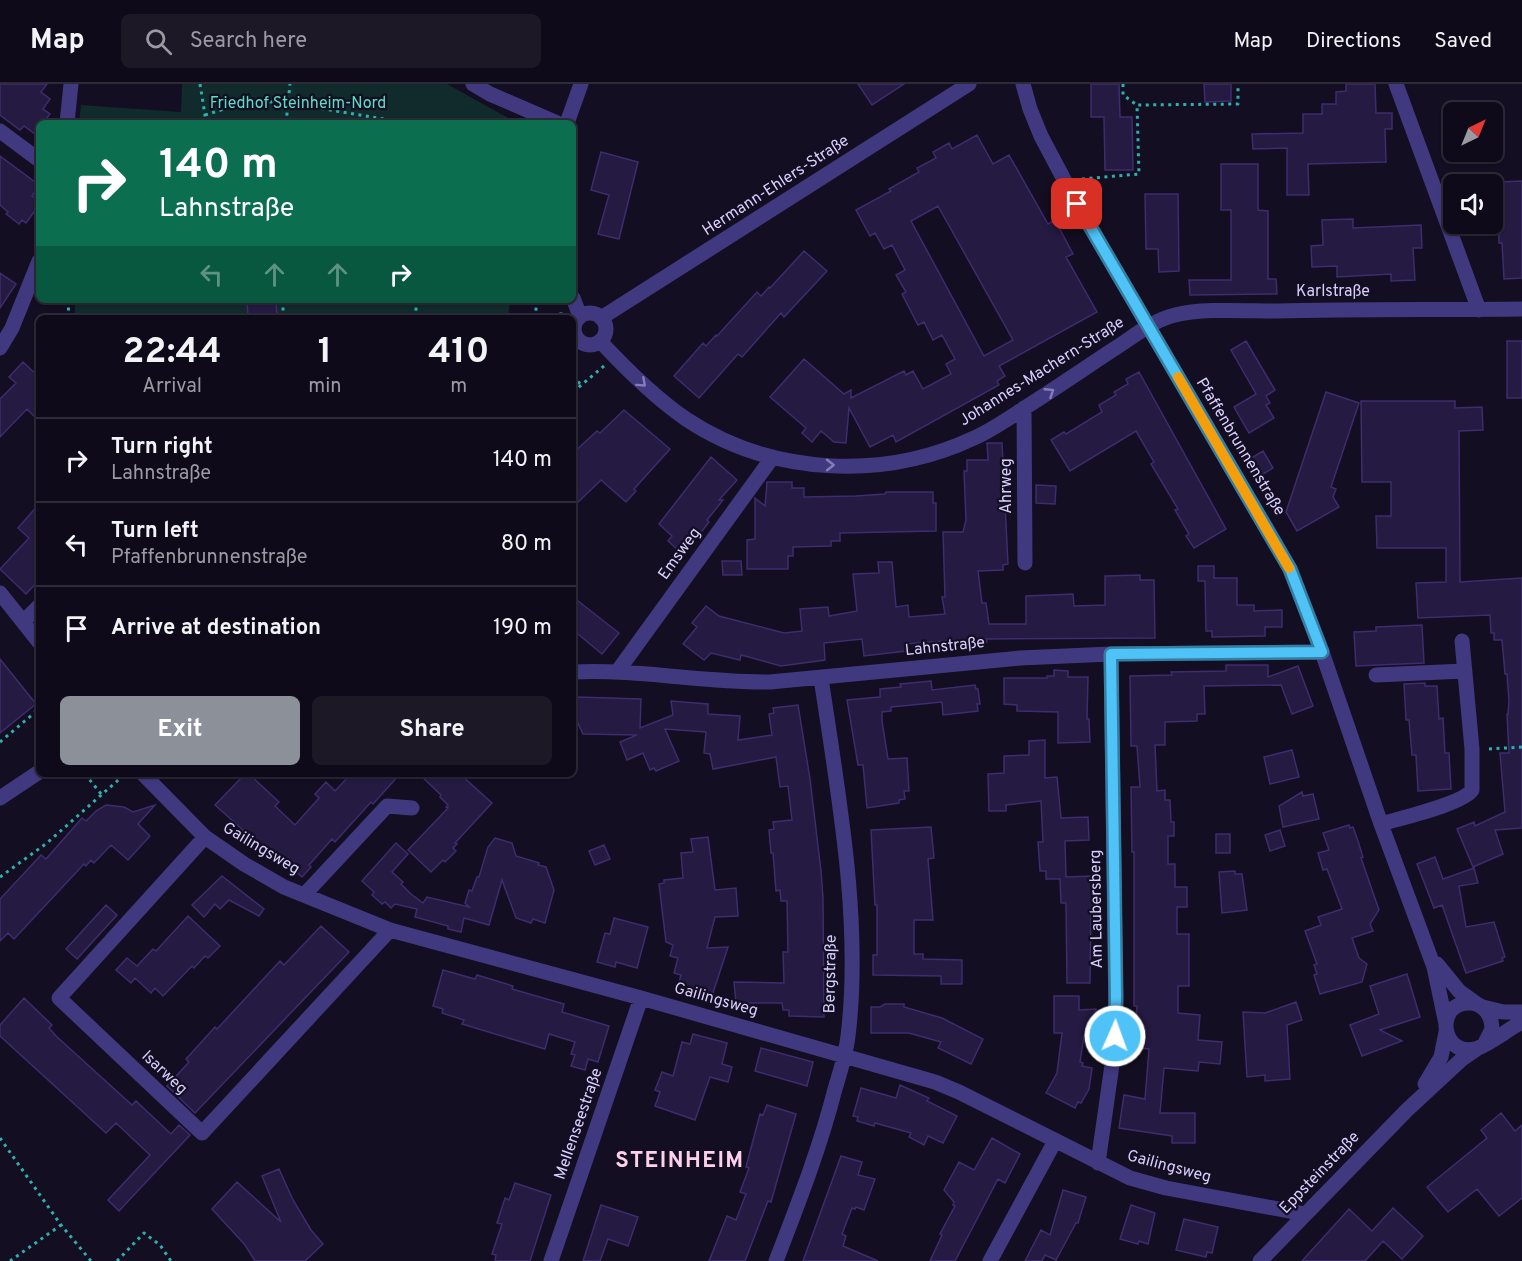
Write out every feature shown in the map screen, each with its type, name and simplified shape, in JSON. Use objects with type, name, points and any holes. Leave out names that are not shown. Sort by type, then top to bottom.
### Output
[{"type":"street","points":[[67,120],[71,84]]},
{"type":"street","points":[[473,84],[490,94],[550,120]]},
{"type":"street","points":[[568,120],[581,84]]},
{"type":"street","name":"Hermann-Ehlers-Straße","points":[[601,318],[969,84]]},
{"type":"street","name":"Pfaffenbrunnenstraße","points":[[1023,84],[1041,136],[1077,204],[1290,569],[1322,652],[1381,824],[1427,948],[1439,984],[1446,1028]]},
{"type":"street","points":[[1396,84],[1479,310]]},
{"type":"street","points":[[0,131],[36,158]]},
{"type":"street","points":[[0,348],[12,328],[36,268]]},
{"type":"street","points":[[575,303],[580,316]]},
{"type":"street","name":"Karlstraße","points":[[1148,327],[1168,317],[1194,312],[1522,309]]},
{"type":"street","points":[[576,321],[580,316],[594,314],[601,318],[606,331],[600,341],[589,346],[576,340]]},
{"type":"street","name":"Johannes-Machern-Straße","points":[[600,341],[656,395],[684,418],[739,446],[772,458],[802,464],[828,465],[887,463],[921,457],[975,438],[1148,327]]},
{"type":"street","name":"Ahrweg","points":[[1024,408],[1025,563]]},
{"type":"street","name":"Emsweg","points":[[617,672],[772,458]]},
{"type":"street","points":[[0,593],[36,638]]},
{"type":"street","points":[[23,622],[36,609]]},
{"type":"street","points":[[1381,824],[1457,801],[1469,795],[1473,783],[1472,749],[1462,641]]},
{"type":"street","name":"Lahnstraße","points":[[576,672],[617,672],[746,683],[821,678],[1020,658],[1111,654],[1322,652]]},
{"type":"street","name":"Am Laubersberg","points":[[1098,1163],[1116,1021],[1111,654]]},
{"type":"street","points":[[1376,675],[1464,670]]},
{"type":"street","name":"Bergstraße","points":[[776,1261],[822,1137],[848,1036],[851,978],[848,898],[837,791],[821,678]]},
{"type":"street","points":[[0,798],[36,774]]},
{"type":"street","name":"Gailingsweg","points":[[146,777],[205,837],[262,875],[390,930],[641,998],[947,1086],[1130,1178],[1166,1188],[1305,1214]]},
{"type":"street","points":[[305,894],[387,806],[412,808]]},
{"type":"street","name":"Isarweg","points":[[205,837],[58,998],[202,1133],[390,930]]},
{"type":"street","name":"Pfaffenbrunnenstraße","points":[[1427,948],[1452,984],[1480,1006]]},
{"type":"street","name":"Mellenseestraße","points":[[550,1261],[641,998]]},
{"type":"street","points":[[1480,1006],[1492,1023],[1491,1035],[1481,1046],[1462,1049],[1454,1044],[1446,1028],[1449,1014],[1462,1004],[1480,1006],[1503,1012],[1522,1012]]},
{"type":"street","name":"Eppsteinstraße","points":[[1260,1261],[1407,1110],[1462,1059],[1522,1022]]},
{"type":"street","name":"Eppsteinstraße","points":[[1407,1110],[1436,1068],[1444,1048],[1446,1028]]},
{"type":"street","points":[[990,1261],[1055,1141]]},
{"type":"path","points":[[200,84],[205,120]]},
{"type":"path","points":[[286,120],[291,84]]},
{"type":"path","points":[[1123,84],[1123,95],[1137,105],[1238,104],[1238,84]]},
{"type":"path","points":[[205,115],[221,111],[244,100],[288,103],[390,120]]},
{"type":"path","points":[[1077,204],[1089,192],[1081,177],[1139,174],[1137,105]]},
{"type":"path","points":[[576,389],[615,357]]},
{"type":"path","points":[[576,379],[581,385]]},
{"type":"path","points":[[0,742],[36,711]]},
{"type":"path","points":[[1472,749],[1522,747]]},
{"type":"path","points":[[87,777],[102,795]]},
{"type":"path","points":[[0,878],[47,843],[122,777]]},
{"type":"path","points":[[0,1138],[61,1225],[91,1261]]},
{"type":"path","points":[[10,1261],[61,1225]]},
{"type":"path","points":[[117,1261],[144,1233],[160,1245],[171,1261]]},
{"type":"green space","name":"Friedhof Steinheim-Nord","points":[[182,84],[447,84],[512,120],[79,120],[81,105],[181,112]]},
{"type":"green space","points":[[75,303],[510,303],[508,315],[75,315]]},
{"type":"building","points":[[0,84],[47,84],[41,92],[50,99],[43,109],[50,114],[45,120],[36,120],[36,135],[24,126],[20,130],[0,115]]},
{"type":"building","points":[[858,84],[904,84],[872,105]]},
{"type":"building","points":[[1091,84],[1119,84],[1120,117],[1132,117],[1133,170],[1105,170],[1104,117],[1091,117]]},
{"type":"building","points":[[1204,84],[1231,84],[1231,101],[1205,102]]},
{"type":"building","points":[[1346,84],[1375,84],[1376,113],[1392,113],[1392,129],[1385,129],[1386,162],[1308,164],[1309,195],[1287,195],[1287,148],[1253,149],[1252,134],[1303,133],[1303,114],[1322,114],[1322,104],[1336,104],[1336,92],[1346,91]]},
{"type":"building","points":[[977,135],[993,164],[1009,155],[1048,224],[1055,220],[1073,254],[1066,257],[1097,312],[999,366],[1005,376],[997,381],[999,385],[896,442],[893,435],[870,447],[849,408],[846,443],[834,442],[821,431],[812,442],[802,433],[806,428],[770,397],[804,359],[844,394],[851,390],[851,398],[904,371],[906,375],[913,371],[923,389],[951,374],[946,364],[955,359],[942,335],[933,340],[924,322],[918,325],[902,294],[906,292],[896,275],[905,270],[892,245],[884,249],[875,233],[870,236],[856,210],[891,191],[889,189],[919,172],[917,168],[936,158],[933,152],[949,143],[952,149]],"holes":[[[938,206],[1013,340],[984,356],[911,221]]]},
{"type":"building","points":[[601,152],[638,162],[619,239],[598,234],[609,195],[591,190]]},
{"type":"building","points":[[0,156],[36,183],[36,190],[32,196],[36,199],[36,209],[26,223],[22,220],[19,224],[6,214],[8,212],[0,205]]},
{"type":"building","points":[[1221,164],[1258,164],[1258,210],[1268,211],[1268,279],[1276,279],[1277,294],[1190,295],[1189,280],[1231,280],[1231,210],[1221,210]]},
{"type":"building","points":[[1522,181],[1522,278],[1504,279],[1502,243],[1499,243],[1499,234],[1503,234],[1503,182]]},
{"type":"building","points":[[1145,194],[1178,194],[1179,271],[1159,272],[1158,249],[1146,249]]},
{"type":"building","points":[[1353,219],[1353,228],[1421,225],[1422,248],[1413,248],[1415,280],[1391,281],[1391,274],[1337,277],[1337,266],[1312,267],[1311,246],[1323,245],[1322,220]]},
{"type":"building","points":[[804,251],[827,271],[784,317],[781,313],[742,357],[738,354],[699,398],[674,376],[703,343],[706,346],[717,336],[757,292],[761,296],[770,288]]},
{"type":"building","points":[[0,273],[16,284],[0,308]]},
{"type":"building","points":[[247,303],[276,303],[277,315],[248,315]]},
{"type":"building","points":[[1246,341],[1275,390],[1266,396],[1270,403],[1266,405],[1274,418],[1249,433],[1234,407],[1256,394],[1231,350]]},
{"type":"building","points":[[1507,341],[1522,341],[1522,398],[1507,398]]},
{"type":"building","points":[[23,362],[36,374],[36,418],[27,409],[0,437],[0,399],[16,383],[9,377]]},
{"type":"building","points":[[1139,372],[1226,529],[1194,548],[1175,510],[1178,509],[1151,464],[1154,462],[1136,431],[1070,471],[1051,440],[1064,432],[1066,434],[1102,412],[1099,405],[1116,395],[1114,392],[1128,384],[1126,379]]},
{"type":"building","points":[[1326,392],[1359,403],[1331,487],[1336,489],[1333,497],[1339,507],[1297,531],[1286,512]]},
{"type":"building","points":[[1361,401],[1455,401],[1455,408],[1482,407],[1483,430],[1459,431],[1460,582],[1522,578],[1522,828],[1495,830],[1503,854],[1473,867],[1457,829],[1474,822],[1475,826],[1505,812],[1500,753],[1509,753],[1507,714],[1509,701],[1502,640],[1494,640],[1494,633],[1491,633],[1490,615],[1418,618],[1416,583],[1446,582],[1446,548],[1377,548],[1376,516],[1391,516],[1391,482],[1362,482]]},
{"type":"building","points":[[624,410],[670,449],[634,489],[636,491],[626,502],[601,480],[576,504],[576,450],[597,431],[600,433]]},
{"type":"building","points":[[987,443],[1002,443],[1008,564],[1003,565],[1003,570],[978,571],[982,603],[986,603],[989,624],[1026,624],[1026,596],[1073,594],[1074,606],[1105,605],[1105,576],[1140,575],[1140,580],[1154,580],[1155,638],[986,639],[987,642],[957,646],[957,640],[905,644],[906,651],[864,656],[862,639],[824,643],[825,660],[781,666],[741,655],[740,660],[711,653],[704,660],[683,644],[697,627],[692,623],[706,606],[719,616],[784,633],[802,631],[800,609],[828,607],[829,616],[857,611],[853,574],[879,573],[878,562],[892,562],[896,607],[908,605],[909,617],[945,614],[942,597],[945,597],[943,532],[963,532],[966,520],[964,471],[967,471],[967,460],[988,460]]},
{"type":"building","points":[[1263,451],[1273,468],[1258,477],[1248,460]]},
{"type":"building","points":[[711,457],[737,480],[719,500],[723,500],[707,520],[709,522],[699,535],[687,549],[684,546],[679,551],[668,541],[672,536],[659,524]]},
{"type":"building","points":[[767,482],[792,482],[792,488],[804,488],[804,497],[856,496],[885,494],[886,492],[933,492],[933,503],[936,503],[936,531],[840,533],[840,541],[831,541],[831,546],[793,547],[793,556],[788,556],[788,569],[747,569],[747,540],[755,539],[755,498],[765,506]]},
{"type":"building","points":[[1036,485],[1056,486],[1055,504],[1036,503]]},
{"type":"building","points":[[36,507],[36,583],[26,594],[0,569],[29,538],[18,528]]},
{"type":"building","points":[[722,561],[741,561],[742,575],[723,575]]},
{"type":"building","points":[[1198,566],[1214,566],[1214,578],[1237,578],[1237,605],[1254,605],[1254,611],[1282,610],[1282,627],[1265,627],[1265,636],[1212,637],[1212,631],[1206,631],[1205,581],[1198,581]]},
{"type":"building","points":[[576,599],[619,633],[602,654],[576,632]]},
{"type":"building","points":[[1422,625],[1424,663],[1356,666],[1354,632],[1376,631],[1376,627]]},
{"type":"building","points":[[0,659],[36,704],[0,733]]},
{"type":"building","points":[[1226,665],[1268,665],[1268,677],[1298,666],[1313,706],[1292,714],[1281,685],[1204,686],[1205,714],[1197,714],[1197,721],[1165,722],[1165,745],[1155,745],[1157,791],[1165,790],[1165,800],[1170,800],[1171,822],[1174,822],[1174,836],[1168,836],[1168,864],[1175,864],[1175,887],[1187,887],[1187,907],[1177,907],[1177,934],[1189,934],[1189,986],[1178,986],[1178,1013],[1200,1015],[1198,1040],[1222,1042],[1220,1064],[1199,1062],[1198,1071],[1164,1068],[1160,1113],[1195,1113],[1195,1143],[1172,1143],[1172,1136],[1119,1128],[1124,1095],[1145,1099],[1149,1049],[1133,1047],[1137,1006],[1134,1006],[1134,852],[1132,852],[1131,787],[1140,787],[1137,746],[1131,746],[1130,676],[1172,675],[1171,672],[1226,671]]},
{"type":"building","points":[[1054,670],[1068,671],[1068,677],[1088,677],[1087,719],[1089,719],[1090,742],[1058,743],[1058,712],[1017,711],[1017,705],[1004,704],[1004,678],[1047,678],[1047,676],[1054,676]]},
{"type":"building","points":[[931,681],[932,690],[975,685],[978,689],[980,704],[977,704],[978,711],[943,715],[942,702],[891,707],[891,711],[882,712],[888,759],[907,758],[909,791],[904,791],[905,799],[899,800],[899,803],[867,808],[863,765],[858,765],[847,700],[880,697],[880,689],[901,687],[900,684]]},
{"type":"building","points":[[1425,683],[1425,686],[1437,686],[1439,719],[1443,718],[1445,753],[1449,753],[1451,789],[1418,791],[1416,755],[1412,755],[1409,720],[1406,720],[1404,684]]},
{"type":"building","points":[[577,697],[641,699],[640,728],[673,715],[671,701],[708,704],[708,714],[740,716],[738,740],[772,735],[769,714],[774,713],[773,708],[798,705],[821,871],[824,1017],[789,1016],[789,1010],[783,1010],[782,1003],[736,1003],[734,982],[784,983],[783,952],[788,952],[787,901],[781,901],[780,890],[776,891],[769,830],[774,829],[773,822],[792,820],[788,786],[780,787],[776,757],[713,769],[710,754],[704,753],[706,732],[665,729],[679,761],[656,771],[654,768],[650,770],[643,753],[627,760],[620,742],[637,735],[583,734],[576,719]]},
{"type":"building","points":[[1045,740],[1045,778],[1057,777],[1061,818],[1088,817],[1089,840],[1065,841],[1066,877],[1092,876],[1094,915],[1091,915],[1090,983],[1067,983],[1066,903],[1061,903],[1060,879],[1046,879],[1046,871],[1040,871],[1038,842],[1043,842],[1041,801],[1006,805],[1006,811],[989,811],[988,774],[1004,773],[1004,756],[1029,755],[1029,741]]},
{"type":"building","points":[[1292,750],[1299,777],[1270,784],[1264,757]]},
{"type":"building","points":[[242,777],[252,777],[279,802],[275,806],[295,825],[319,798],[315,794],[326,782],[335,791],[348,777],[397,777],[335,842],[332,839],[309,865],[311,867],[302,877],[291,867],[289,869],[275,855],[273,857],[215,805]]},
{"type":"building","points":[[422,777],[463,777],[492,803],[455,843],[457,844],[453,848],[456,851],[431,872],[408,850],[448,808],[440,797],[441,795]]},
{"type":"building","points":[[1302,792],[1303,796],[1313,794],[1319,819],[1283,827],[1279,806]]},
{"type":"building","points":[[106,805],[124,807],[133,812],[155,805],[138,824],[150,836],[128,860],[111,845],[94,863],[91,860],[86,866],[84,864],[14,939],[8,933],[0,941],[0,899],[41,855],[46,859],[82,818],[86,821]]},
{"type":"building","points":[[1349,825],[1350,828],[1353,827],[1358,841],[1363,857],[1361,858],[1379,910],[1370,924],[1373,931],[1352,938],[1359,958],[1367,964],[1362,982],[1320,994],[1314,975],[1317,974],[1314,965],[1317,964],[1305,931],[1321,925],[1318,917],[1342,909],[1327,869],[1323,870],[1318,853],[1329,850],[1323,833]]},
{"type":"building","points":[[931,827],[934,858],[928,859],[933,920],[914,920],[914,954],[923,954],[923,959],[962,960],[962,984],[941,984],[941,976],[873,975],[873,955],[877,955],[877,905],[875,905],[871,830]]},
{"type":"building","points":[[1280,830],[1285,846],[1270,851],[1265,835]]},
{"type":"building","points":[[1216,834],[1230,834],[1230,853],[1216,853]]},
{"type":"building","points":[[708,837],[715,890],[736,888],[738,916],[715,917],[707,948],[728,947],[711,999],[677,989],[681,975],[674,973],[678,958],[670,956],[673,945],[666,942],[659,884],[664,883],[664,880],[683,878],[681,853],[693,852],[691,839]]},
{"type":"building","points":[[495,838],[512,843],[516,856],[546,867],[554,890],[545,923],[533,919],[531,923],[516,918],[502,880],[489,925],[464,918],[461,932],[415,917],[417,909],[395,904],[391,908],[385,902],[382,904],[372,895],[374,892],[362,881],[396,843],[408,854],[392,872],[411,894],[423,903],[427,897],[469,907],[465,903],[469,890],[472,891],[479,877],[488,847]]},
{"type":"building","points":[[604,845],[610,859],[595,865],[589,851]]},
{"type":"building","points":[[1435,857],[1443,879],[1474,868],[1478,883],[1459,886],[1466,927],[1494,922],[1505,957],[1502,958],[1503,961],[1466,973],[1442,905],[1434,908],[1417,864]]},
{"type":"building","points":[[1235,871],[1235,874],[1242,874],[1247,910],[1222,913],[1219,872]]},
{"type":"building","points":[[222,876],[264,909],[259,916],[229,900],[220,909],[215,904],[204,917],[192,905]]},
{"type":"building","points":[[106,905],[117,915],[77,959],[66,949]]},
{"type":"building","points":[[188,916],[220,946],[208,958],[205,956],[194,968],[192,966],[163,996],[155,988],[151,993],[135,978],[131,983],[116,970],[127,958],[137,966],[153,949],[156,951]]},
{"type":"building","points":[[614,918],[648,927],[637,968],[616,962],[615,967],[597,962],[605,933],[610,934]]},
{"type":"building","points":[[321,926],[349,952],[195,1113],[167,1086],[189,1062],[186,1059],[215,1027],[217,1029],[280,961],[284,965]]},
{"type":"building","points":[[443,970],[475,979],[477,975],[513,986],[512,989],[564,1004],[562,1012],[609,1026],[598,1062],[588,1059],[585,1070],[571,1066],[575,1055],[571,1054],[575,1042],[549,1034],[545,1049],[462,1024],[464,1020],[442,1013],[443,1009],[433,1006]]},
{"type":"building","points":[[1407,974],[1420,1017],[1380,1030],[1402,1041],[1362,1056],[1350,1025],[1379,1014],[1370,986]]},
{"type":"building","points":[[1054,996],[1079,996],[1079,1010],[1096,1009],[1096,1036],[1084,1036],[1080,1062],[1083,1063],[1082,1066],[1092,1068],[1089,1089],[1081,1103],[1078,1102],[1075,1108],[1046,1093],[1057,1073],[1062,1033],[1054,1033]]},
{"type":"building","points":[[24,998],[52,1025],[49,1028],[56,1036],[132,1105],[136,1101],[171,1134],[179,1125],[190,1135],[119,1211],[108,1200],[150,1155],[116,1123],[106,1133],[0,1036],[0,1025]]},
{"type":"building","points":[[1296,1002],[1302,1020],[1287,1025],[1290,1079],[1265,1081],[1265,1075],[1247,1077],[1243,1012],[1265,1013]]},
{"type":"building","points":[[885,1004],[904,1004],[904,1007],[942,1018],[983,1039],[971,1064],[938,1048],[941,1042],[909,1033],[871,1033],[871,1007],[880,1007]]},
{"type":"building","points":[[693,1034],[727,1043],[722,1064],[732,1067],[728,1082],[710,1077],[695,1120],[655,1106],[660,1092],[655,1090],[662,1072],[673,1076],[682,1042],[690,1044]]},
{"type":"building","points":[[761,1048],[813,1062],[807,1086],[755,1071]]},
{"type":"building","points":[[900,1085],[929,1098],[927,1101],[957,1116],[943,1143],[928,1136],[924,1145],[909,1137],[911,1133],[875,1123],[874,1126],[857,1121],[858,1117],[853,1116],[861,1088],[896,1098]]},
{"type":"building","points":[[767,1105],[796,1114],[771,1202],[768,1201],[745,1261],[709,1261],[727,1216],[736,1220],[746,1194],[740,1192],[749,1168],[746,1167],[760,1114],[763,1115]]},
{"type":"building","points":[[1501,1113],[1515,1131],[1522,1125],[1522,1198],[1499,1216],[1477,1189],[1448,1212],[1427,1187],[1487,1138],[1481,1130]]},
{"type":"building","points":[[992,1138],[1020,1154],[1005,1183],[998,1179],[955,1261],[930,1261],[942,1235],[940,1234],[955,1206],[944,1190],[959,1162],[974,1170]]},
{"type":"building","points":[[841,1156],[862,1162],[858,1175],[875,1179],[864,1210],[852,1208],[842,1234],[846,1236],[843,1246],[878,1261],[803,1261]]},
{"type":"building","points":[[279,1169],[293,1200],[311,1230],[323,1244],[305,1261],[255,1261],[245,1245],[212,1209],[237,1182],[281,1222],[262,1176]]},
{"type":"building","points":[[515,1183],[551,1195],[530,1261],[495,1261],[496,1255],[492,1254],[502,1224],[497,1223],[505,1198],[509,1200]]},
{"type":"building","points":[[1063,1190],[1086,1197],[1078,1223],[1056,1260],[1045,1255],[1042,1261],[1025,1261],[1041,1230],[1050,1235]]},
{"type":"building","points":[[601,1205],[638,1217],[628,1246],[608,1239],[600,1261],[583,1261]]},
{"type":"building","points":[[1131,1205],[1155,1213],[1148,1244],[1120,1239]]},
{"type":"building","points":[[1393,1208],[1423,1236],[1402,1259],[1383,1241],[1365,1261],[1302,1261],[1349,1209],[1372,1231]]},
{"type":"building","points":[[1184,1219],[1218,1227],[1212,1253],[1207,1252],[1206,1257],[1176,1250]]},
{"type":"slow traffic","points":[[1178,377],[1289,568]]},
{"type":"district","name":"STEINHEIM","points":[[680,1161]]},
{"type":"route","points":[[1077,204],[1290,569],[1322,652],[1111,654],[1115,1036]]}]
